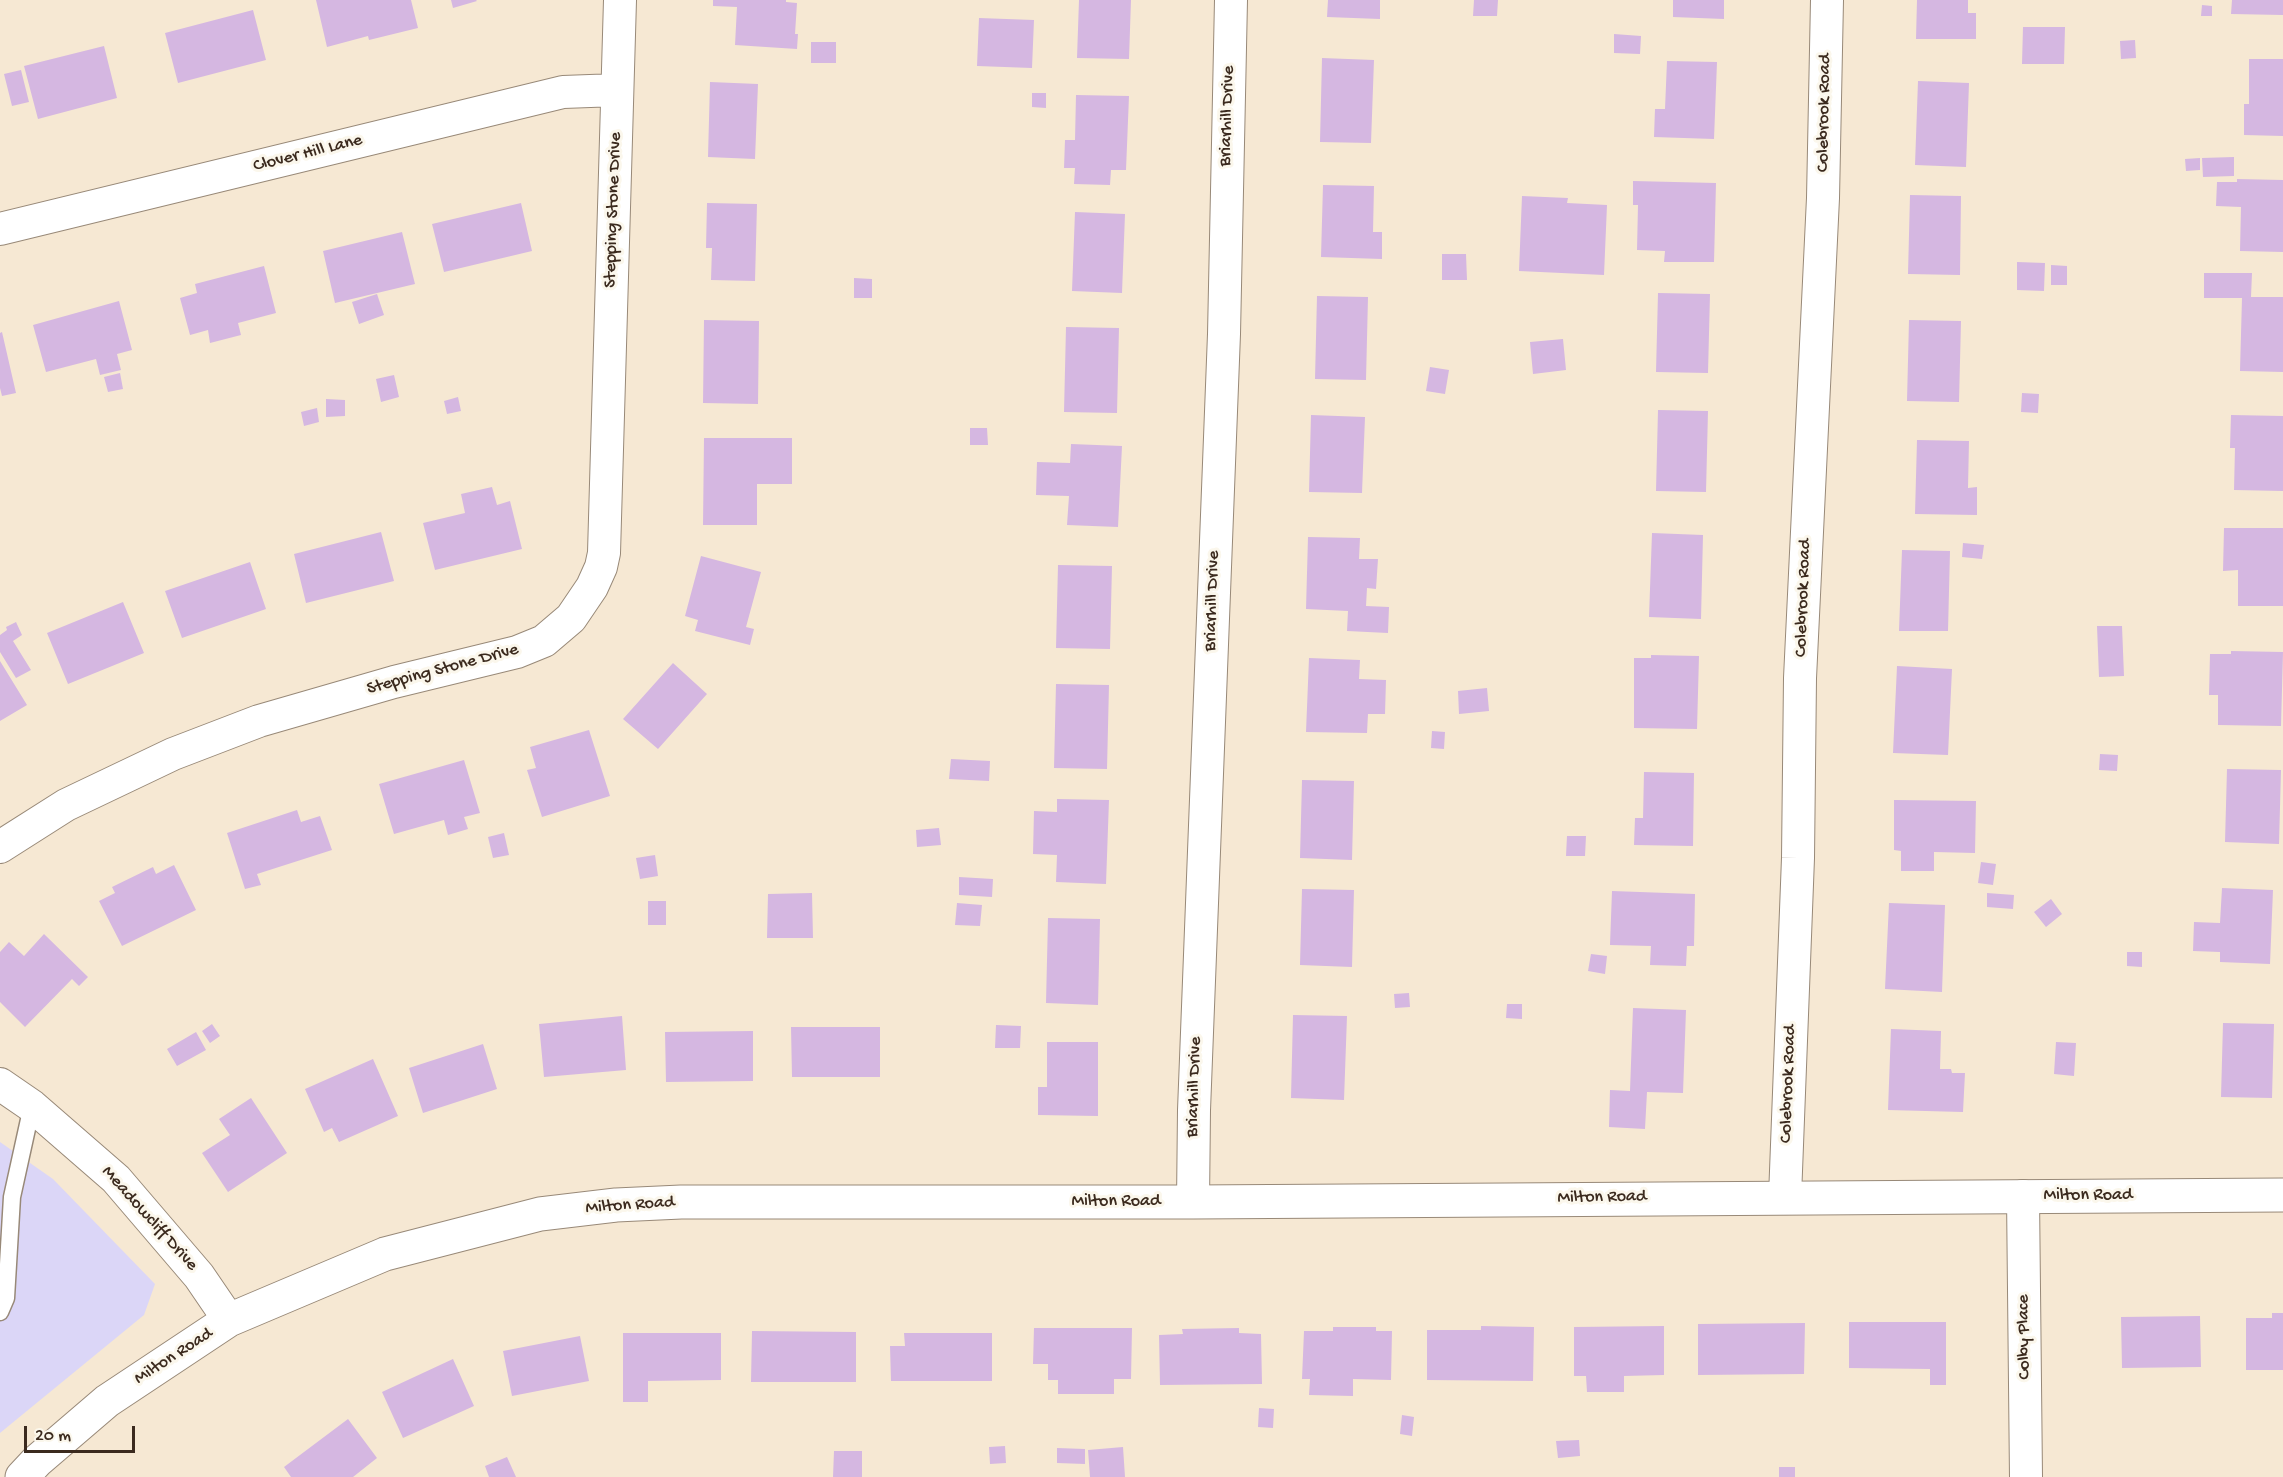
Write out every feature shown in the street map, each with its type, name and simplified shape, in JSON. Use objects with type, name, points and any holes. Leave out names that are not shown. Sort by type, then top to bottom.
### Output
[{"type":"street","name":"Stepping Stone Drive","points":[[0,847],[66,806],[174,754],[259,721],[394,682],[517,652],[544,641],[571,618],[592,587],[601,567],[604,553],[620,0]]},
{"type":"street","name":"Briarhill Drive","points":[[1193,1202],[1194,1110],[1224,334],[1231,0]]},
{"type":"street","name":"Colebrook Road","points":[[1785,1197],[1798,858],[1800,678],[1823,198],[1827,0]]},
{"type":"street","name":"Clover Hill Lane","points":[[0,229],[563,92],[617,90]]},
{"type":"street","name":"Meadowcliff Drive","points":[[0,1084],[32,1106],[116,1179],[199,1276],[230,1320]]},
{"type":"street","name":"Milton Road","points":[[22,1477],[37,1461],[106,1401],[230,1320],[385,1254],[540,1214],[616,1205],[681,1202],[1193,1202],[2283,1194]]},
{"type":"street","name":"Colby Place","points":[[2024,1196],[2026,1477]]},
{"type":"lane","points":[[0,1312],[6,1298],[12,1197],[32,1106]]},
{"type":"shaded area","points":[[0,1142],[53,1179],[155,1284],[144,1315],[0,1433]]},
{"type":"building","points":[[316,0],[411,0],[418,28],[369,40],[368,36],[327,47]]},
{"type":"building","points":[[451,0],[476,0],[477,1],[453,8]]},
{"type":"building","points":[[713,0],[786,0],[786,2],[797,3],[795,34],[798,34],[797,49],[735,45],[737,7],[713,6]]},
{"type":"building","points":[[1079,0],[1131,0],[1129,59],[1077,58]]},
{"type":"building","points":[[1328,0],[1380,0],[1380,19],[1327,17]]},
{"type":"building","points":[[1474,0],[1498,0],[1497,16],[1473,16]]},
{"type":"building","points":[[1673,0],[1724,0],[1724,19],[1673,17]]},
{"type":"building","points":[[1917,0],[1968,0],[1968,13],[1976,13],[1976,39],[1916,39]]},
{"type":"building","points":[[2232,0],[2283,0],[2283,15],[2231,14]]},
{"type":"building","points":[[2202,5],[2212,6],[2212,16],[2201,16]]},
{"type":"building","points":[[253,10],[266,60],[178,83],[165,33]]},
{"type":"building","points":[[979,18],[1034,20],[1032,68],[977,66]]},
{"type":"building","points":[[2023,27],[2065,27],[2064,64],[2022,64]]},
{"type":"building","points":[[1614,34],[1641,36],[1640,54],[1614,53]]},
{"type":"building","points":[[2135,40],[2136,58],[2121,59],[2120,41]]},
{"type":"building","points":[[811,42],[836,42],[836,63],[811,63]]},
{"type":"building","points":[[104,46],[117,98],[38,119],[24,66]]},
{"type":"building","points":[[1322,58],[1374,60],[1371,143],[1320,142]]},
{"type":"building","points":[[2249,59],[2283,59],[2283,136],[2244,135],[2244,104],[2249,104]]},
{"type":"building","points":[[1667,61],[1717,62],[1714,139],[1654,137],[1655,109],[1665,109]]},
{"type":"building","points":[[21,70],[29,102],[12,106],[4,74]]},
{"type":"building","points":[[1918,81],[1969,83],[1966,167],[1915,165]]},
{"type":"building","points":[[710,82],[758,84],[755,159],[708,157]]},
{"type":"building","points":[[1032,93],[1046,93],[1046,108],[1032,107]]},
{"type":"building","points":[[1076,95],[1129,96],[1126,170],[1111,170],[1110,185],[1074,184],[1075,168],[1064,168],[1065,140],[1075,140]]},
{"type":"building","points":[[2234,157],[2234,176],[2203,177],[2202,158]]},
{"type":"building","points":[[2200,158],[2200,170],[2186,171],[2185,159]]},
{"type":"building","points":[[2237,179],[2283,180],[2283,252],[2240,251],[2241,207],[2216,206],[2217,182],[2237,182]]},
{"type":"building","points":[[1633,181],[1716,183],[1714,262],[1664,262],[1665,251],[1637,250],[1638,205],[1633,205]]},
{"type":"building","points":[[1323,185],[1374,186],[1373,232],[1382,232],[1382,259],[1321,257]]},
{"type":"building","points":[[1910,195],[1961,196],[1960,275],[1908,274]]},
{"type":"building","points":[[1522,196],[1568,198],[1567,203],[1607,205],[1604,275],[1519,271]]},
{"type":"building","points":[[521,203],[532,251],[444,272],[432,224]]},
{"type":"building","points":[[707,203],[757,204],[755,281],[711,280],[712,248],[706,248]]},
{"type":"building","points":[[1075,212],[1125,214],[1122,293],[1072,291]]},
{"type":"building","points":[[402,232],[415,284],[335,303],[323,251]]},
{"type":"building","points":[[1442,254],[1466,254],[1467,280],[1442,280]]},
{"type":"building","points":[[2017,262],[2045,263],[2044,291],[2017,290]]},
{"type":"building","points":[[2051,265],[2067,266],[2067,285],[2051,285]]},
{"type":"building","points":[[264,266],[276,313],[238,323],[241,335],[210,343],[208,330],[190,335],[180,298],[197,293],[195,284]]},
{"type":"building","points":[[2204,273],[2252,273],[2251,297],[2283,297],[2283,372],[2240,371],[2242,298],[2204,298]]},
{"type":"building","points":[[854,278],[872,279],[872,298],[854,298]]},
{"type":"building","points":[[1658,293],[1710,294],[1708,373],[1656,372]]},
{"type":"building","points":[[377,294],[384,315],[359,324],[352,302]]},
{"type":"building","points":[[1317,296],[1368,297],[1366,380],[1315,379]]},
{"type":"building","points":[[119,301],[132,350],[117,354],[121,370],[100,375],[96,359],[46,372],[33,325]]},
{"type":"building","points":[[704,320],[759,321],[758,404],[703,403]]},
{"type":"building","points":[[1909,320],[1961,321],[1959,402],[1907,401]]},
{"type":"building","points":[[1066,327],[1119,328],[1117,413],[1064,412]]},
{"type":"building","points":[[2,332],[16,393],[2,396],[0,333]]},
{"type":"building","points":[[1563,339],[1566,370],[1533,374],[1530,342]]},
{"type":"building","points":[[1430,367],[1449,370],[1445,394],[1426,391]]},
{"type":"building","points":[[120,373],[123,389],[108,392],[104,377]]},
{"type":"building","points":[[394,375],[399,397],[381,402],[376,379]]},
{"type":"building","points":[[2022,393],[2039,394],[2038,413],[2021,412]]},
{"type":"building","points":[[458,397],[461,411],[447,414],[444,401]]},
{"type":"building","points":[[326,399],[345,400],[345,416],[326,417]]},
{"type":"building","points":[[317,408],[319,422],[304,426],[301,412]]},
{"type":"building","points":[[1658,410],[1708,411],[1706,492],[1656,491]]},
{"type":"building","points":[[1311,415],[1365,417],[1362,493],[1309,492]]},
{"type":"building","points":[[2231,415],[2283,416],[2283,491],[2234,490],[2235,448],[2230,448]]},
{"type":"building","points":[[970,428],[987,428],[988,445],[970,445]]},
{"type":"building","points":[[704,438],[792,438],[792,484],[757,484],[757,525],[703,525]]},
{"type":"building","points":[[1917,440],[1969,441],[1968,488],[1977,487],[1977,515],[1915,514]]},
{"type":"building","points":[[1071,444],[1122,446],[1118,527],[1067,525],[1069,496],[1036,495],[1037,462],[1070,463]]},
{"type":"building","points":[[492,487],[497,505],[510,501],[522,549],[435,570],[423,523],[465,513],[461,494]]},
{"type":"building","points":[[2224,528],[2283,528],[2283,606],[2238,606],[2238,570],[2223,571]]},
{"type":"building","points":[[381,532],[394,581],[306,603],[294,554]]},
{"type":"building","points":[[1652,533],[1703,535],[1701,619],[1649,617]]},
{"type":"building","points":[[1308,537],[1360,538],[1359,559],[1378,559],[1376,589],[1367,588],[1366,606],[1389,607],[1388,633],[1347,631],[1348,611],[1306,609]]},
{"type":"building","points":[[1963,543],[1984,545],[1982,559],[1962,557]]},
{"type":"building","points":[[1902,550],[1950,551],[1948,631],[1899,631]]},
{"type":"building","points":[[701,556],[761,572],[746,627],[754,629],[750,645],[695,631],[698,620],[685,616]]},
{"type":"building","points":[[250,562],[266,609],[182,638],[165,591]]},
{"type":"building","points":[[1058,565],[1112,566],[1110,649],[1056,648]]},
{"type":"building","points":[[123,602],[144,653],[68,684],[47,633]]},
{"type":"building","points":[[16,622],[22,635],[13,641],[31,670],[16,678],[0,652],[0,635],[7,630],[6,627]]},
{"type":"building","points":[[2097,626],[2122,626],[2124,676],[2099,677]]},
{"type":"building","points":[[2231,651],[2283,652],[2281,726],[2218,725],[2218,695],[2209,695],[2210,654],[2231,654]]},
{"type":"building","points":[[1651,655],[1699,656],[1697,729],[1634,728],[1634,658],[1651,658]]},
{"type":"building","points":[[1309,658],[1360,660],[1359,679],[1386,680],[1385,714],[1368,714],[1367,733],[1306,732]]},
{"type":"building","points":[[0,661],[27,705],[0,721]]},
{"type":"building","points":[[673,663],[707,694],[658,749],[623,719]]},
{"type":"building","points":[[1897,666],[1952,669],[1948,755],[1893,753]]},
{"type":"building","points":[[1056,684],[1109,685],[1107,769],[1054,768]]},
{"type":"building","points":[[1487,688],[1489,711],[1459,714],[1458,691]]},
{"type":"building","points":[[589,730],[610,796],[542,817],[527,770],[536,768],[530,747]]},
{"type":"building","points":[[1432,731],[1445,732],[1444,749],[1431,748]]},
{"type":"building","points":[[2100,754],[2118,755],[2117,771],[2099,770]]},
{"type":"building","points":[[951,759],[990,761],[989,781],[949,779]]},
{"type":"building","points":[[464,760],[480,813],[464,817],[468,829],[448,835],[444,820],[394,834],[379,784]]},
{"type":"building","points":[[2227,769],[2281,770],[2279,844],[2225,842]]},
{"type":"building","points":[[1644,772],[1694,773],[1693,846],[1634,845],[1635,818],[1643,818]]},
{"type":"building","points":[[1302,780],[1354,781],[1352,860],[1300,858]]},
{"type":"building","points":[[1057,799],[1109,800],[1106,884],[1056,882],[1057,855],[1033,854],[1034,811],[1057,812]]},
{"type":"building","points":[[1894,800],[1976,801],[1975,853],[1934,852],[1934,871],[1901,871],[1901,851],[1894,850]]},
{"type":"building","points":[[297,810],[301,822],[320,816],[332,850],[257,874],[261,885],[245,889],[227,833]]},
{"type":"building","points":[[939,828],[941,845],[917,847],[916,830]]},
{"type":"building","points":[[504,833],[509,855],[493,858],[488,837]]},
{"type":"building","points":[[1567,836],[1586,836],[1585,856],[1566,856]]},
{"type":"building","points":[[655,855],[658,876],[640,879],[636,858]]},
{"type":"building","points":[[1981,862],[1996,864],[1993,885],[1978,883]]},
{"type":"building","points":[[174,865],[196,910],[122,946],[99,901],[115,893],[112,887],[153,867],[156,874]]},
{"type":"building","points":[[959,877],[993,879],[992,897],[959,895]]},
{"type":"building","points":[[2222,888],[2273,890],[2270,964],[2220,962],[2220,952],[2193,951],[2194,922],[2220,923]]},
{"type":"building","points":[[1302,889],[1354,890],[1352,967],[1300,965]]},
{"type":"building","points":[[1612,891],[1695,894],[1694,946],[1687,946],[1686,966],[1650,965],[1651,946],[1610,945]]},
{"type":"building","points":[[812,893],[813,938],[767,938],[768,894]]},
{"type":"building","points":[[1987,893],[2014,895],[2013,909],[1987,907]]},
{"type":"building","points":[[2051,899],[2062,914],[2046,927],[2034,912]]},
{"type":"building","points":[[648,901],[666,901],[666,925],[648,925]]},
{"type":"building","points":[[957,903],[982,905],[980,926],[955,925]]},
{"type":"building","points":[[1889,903],[1945,905],[1942,992],[1885,989]]},
{"type":"building","points":[[1048,918],[1100,919],[1098,1005],[1046,1003]]},
{"type":"building","points":[[44,934],[88,977],[79,986],[72,979],[25,1027],[0,1002],[0,952],[9,942],[24,956]]},
{"type":"building","points":[[2127,952],[2142,952],[2142,967],[2127,966]]},
{"type":"building","points":[[1591,954],[1607,956],[1605,974],[1588,971]]},
{"type":"building","points":[[1409,993],[1410,1007],[1395,1008],[1394,994]]},
{"type":"building","points":[[1507,1004],[1522,1004],[1522,1019],[1506,1018]]},
{"type":"building","points":[[1633,1008],[1686,1010],[1683,1093],[1647,1092],[1645,1129],[1609,1127],[1610,1090],[1630,1091]]},
{"type":"building","points":[[1293,1015],[1347,1016],[1344,1100],[1291,1098]]},
{"type":"building","points":[[622,1016],[626,1070],[544,1077],[539,1024]]},
{"type":"building","points":[[2223,1023],[2274,1024],[2272,1098],[2221,1097]]},
{"type":"building","points":[[212,1024],[220,1036],[210,1043],[202,1031]]},
{"type":"building","points":[[996,1025],[1021,1026],[1020,1048],[995,1048]]},
{"type":"building","points":[[791,1027],[880,1027],[880,1077],[792,1077]]},
{"type":"building","points":[[1891,1029],[1941,1031],[1940,1069],[1951,1069],[1952,1073],[1965,1073],[1963,1112],[1888,1110]]},
{"type":"building","points":[[753,1031],[753,1081],[666,1082],[665,1032]]},
{"type":"building","points":[[196,1032],[206,1050],[177,1066],[167,1049]]},
{"type":"building","points":[[1047,1042],[1098,1042],[1098,1116],[1038,1115],[1038,1087],[1047,1087]]},
{"type":"building","points":[[2056,1042],[2076,1043],[2074,1076],[2054,1074]]},
{"type":"building","points":[[483,1044],[497,1089],[423,1113],[409,1068]]},
{"type":"building","points":[[373,1059],[398,1116],[339,1142],[332,1128],[324,1132],[305,1089]]},
{"type":"building","points":[[251,1098],[287,1153],[228,1192],[202,1153],[230,1135],[219,1119]]},
{"type":"building","points":[[2272,1313],[2283,1313],[2283,1370],[2246,1370],[2246,1318],[2272,1318]]},
{"type":"building","points":[[2200,1316],[2201,1367],[2122,1368],[2121,1317]]},
{"type":"building","points":[[1849,1322],[1946,1322],[1946,1385],[1930,1385],[1930,1369],[1849,1368]]},
{"type":"building","points":[[1805,1323],[1804,1374],[1698,1375],[1698,1324]]},
{"type":"building","points":[[1481,1326],[1534,1327],[1533,1381],[1427,1380],[1427,1330],[1481,1330]]},
{"type":"building","points":[[1664,1326],[1664,1375],[1624,1376],[1624,1392],[1587,1392],[1586,1376],[1574,1376],[1574,1327]]},
{"type":"building","points":[[1333,1327],[1376,1327],[1376,1331],[1392,1331],[1391,1380],[1353,1379],[1353,1396],[1309,1395],[1310,1379],[1302,1379],[1304,1331],[1333,1331]]},
{"type":"building","points":[[1034,1328],[1132,1328],[1131,1379],[1114,1379],[1114,1394],[1058,1394],[1058,1380],[1048,1380],[1048,1364],[1033,1364]]},
{"type":"building","points":[[1239,1328],[1239,1333],[1261,1334],[1262,1384],[1160,1385],[1159,1335],[1183,1334],[1182,1329]]},
{"type":"building","points":[[752,1331],[856,1332],[856,1382],[751,1382]]},
{"type":"building","points":[[623,1333],[721,1333],[721,1380],[648,1381],[648,1402],[623,1402]]},
{"type":"building","points":[[904,1333],[992,1333],[992,1381],[891,1381],[890,1346],[905,1346]]},
{"type":"building","points":[[580,1336],[589,1381],[512,1396],[503,1351]]},
{"type":"building","points":[[453,1359],[474,1406],[403,1438],[382,1392]]},
{"type":"building","points":[[1259,1408],[1274,1409],[1273,1428],[1258,1427]]},
{"type":"building","points":[[1402,1415],[1414,1417],[1412,1436],[1400,1434]]},
{"type":"building","points":[[348,1419],[377,1458],[353,1477],[291,1477],[284,1467]]},
{"type":"building","points":[[1579,1440],[1580,1456],[1558,1458],[1556,1441]]},
{"type":"building","points":[[1005,1446],[1006,1463],[990,1464],[989,1447]]},
{"type":"building","points":[[1123,1447],[1125,1477],[1090,1477],[1088,1450]]},
{"type":"building","points":[[1057,1448],[1085,1449],[1085,1464],[1057,1463]]},
{"type":"building","points":[[834,1451],[862,1451],[862,1477],[833,1477]]},
{"type":"building","points":[[507,1457],[516,1477],[489,1477],[485,1466]]},
{"type":"building","points":[[1779,1467],[1795,1467],[1795,1477],[1779,1477]]}]
